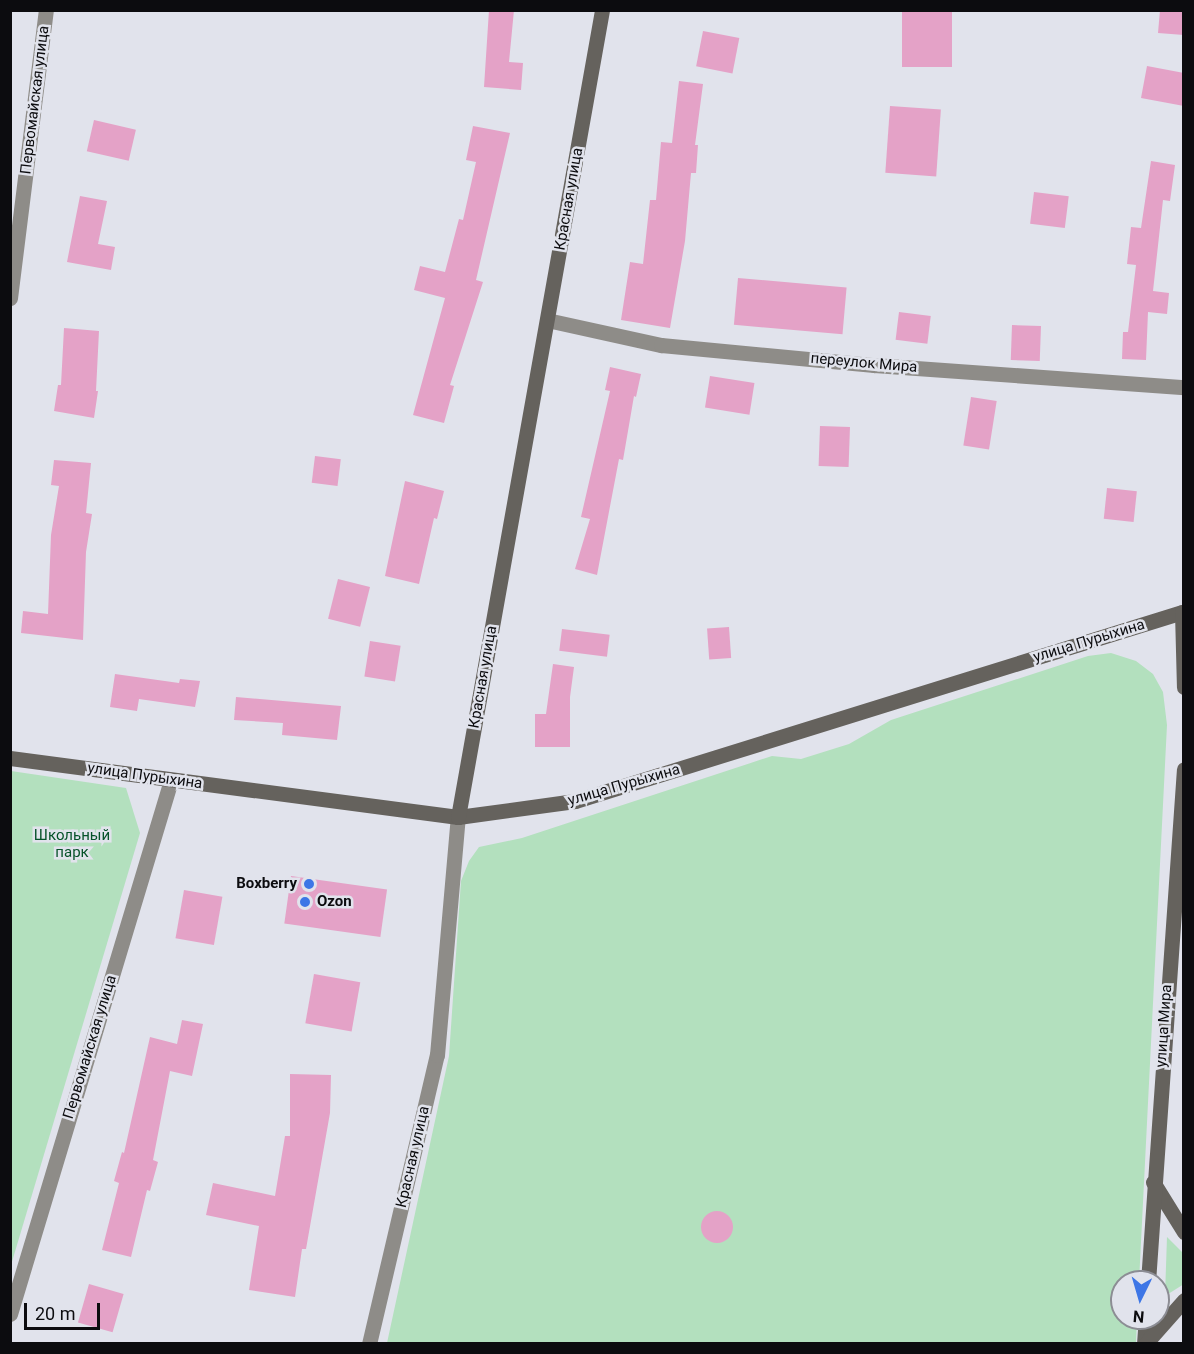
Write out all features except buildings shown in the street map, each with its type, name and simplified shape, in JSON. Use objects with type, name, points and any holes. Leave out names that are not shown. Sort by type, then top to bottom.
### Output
[{"type":"street","name":"Первомайская улица","points":[[10,298],[46,10]]},
{"type":"street","name":"Красная улица","points":[[369,1344],[437,1055],[458,817],[602,10]]},
{"type":"street","name":"переулок Мира","points":[[547,320],[661,345],[874,365],[1184,387]]},
{"type":"street","name":"улица Пурыхина","points":[[10,758],[458,817],[575,801],[1183,608]]},
{"type":"street","points":[[1183,608],[1184,687]]},
{"type":"street","name":"улица Мира","points":[[1149,1270],[1153,1182],[1184,769]]},
{"type":"street","name":"Первомайская улица","points":[[10,1314],[171,780]]},
{"type":"street","points":[[1153,1182],[1184,1232]]},
{"type":"street","points":[[1145,1344],[1184,1300]]},
{"type":"green space","points":[[1111,653],[1136,661],[1153,674],[1163,692],[1167,725],[1140,1270],[1110,1270],[1110,1330],[1137,1330],[1136,1343],[387,1343],[449,1056],[461,881],[469,861],[479,847],[522,838],[772,756],[801,759],[849,744],[891,720],[1088,656]]},
{"type":"green space","name":"Школьный парк","points":[[11,771],[126,788],[140,833],[11,1265]]},
{"type":"green space","points":[[1167,1237],[1183,1253],[1184,1284],[1170,1293],[1170,1270],[1166,1270]]},
{"type":"place","name":"Boxberry","points":[[309,884]]},
{"type":"place","name":"Ozon","points":[[305,902]]}]
